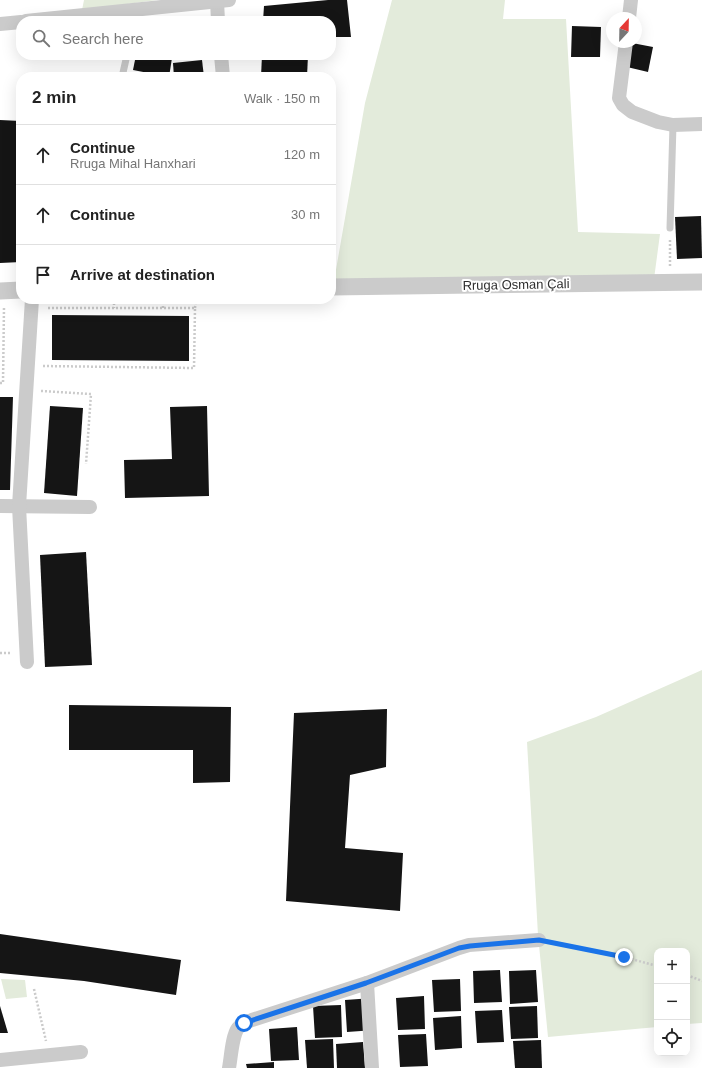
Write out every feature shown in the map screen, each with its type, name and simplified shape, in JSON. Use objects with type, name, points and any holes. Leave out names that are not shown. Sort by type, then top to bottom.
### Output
[{"type":"street","points":[[630,12],[631,0]]},
{"type":"street","points":[[118,16],[137,15],[223,1],[219,16]]},
{"type":"street","points":[[0,24],[16,22]]},
{"type":"street","points":[[625,48],[619,98],[623,105],[632,112],[658,122],[673,125],[702,124]]},
{"type":"street","points":[[221,60],[222,72]]},
{"type":"street","name":"Rruga Osman Çali","points":[[336,287],[702,282]]},
{"type":"street","points":[[2,290],[16,290]]},
{"type":"street","points":[[27,662],[19,506],[32,304]]},
{"type":"street","points":[[0,506],[90,507]]},
{"type":"street","points":[[229,1068],[238,1028],[244,1023],[366,983],[459,948],[539,940]]},
{"type":"street","points":[[366,983],[372,1068]]},
{"type":"street","points":[[0,1060],[81,1052]]},
{"type":"lane","points":[[123,72],[126,60]]},
{"type":"lane","points":[[670,228],[673,125]]},
{"type":"path","points":[[670,228],[670,282]]},
{"type":"path","points":[[0,382],[4,383],[2,290]]},
{"type":"path","points":[[48,366],[194,368],[196,304]]},
{"type":"path","points":[[48,308],[196,308]]},
{"type":"path","points":[[27,390],[91,394],[86,464]]},
{"type":"path","points":[[539,940],[624,957],[654,965]]},
{"type":"path","points":[[690,976],[702,981]]},
{"type":"path","points":[[34,989],[49,1055]]},
{"type":"green space","points":[[84,0],[157,0],[82,10]]},
{"type":"green space","points":[[392,0],[505,0],[503,19],[566,19],[578,232],[660,234],[654,279],[336,287],[336,270],[365,103]]},
{"type":"green space","points":[[702,670],[702,1023],[690,1024],[690,948],[654,948],[654,1027],[548,1037],[538,935],[527,742],[596,717]]},
{"type":"green space","points":[[1,979],[25,980],[27,997],[6,999]]},
{"type":"building","points":[[328,0],[347,0],[351,37],[336,37],[336,16],[263,16],[264,6]]},
{"type":"building","points":[[572,26],[601,27],[600,57],[571,57]]},
{"type":"building","points":[[642,45],[653,47],[648,72],[627,67],[631,48],[642,48]]},
{"type":"building","points":[[135,60],[172,60],[170,72],[143,72],[133,70]]},
{"type":"building","points":[[202,60],[203,72],[174,72],[173,63]]},
{"type":"building","points":[[262,60],[308,60],[307,72],[261,72]]},
{"type":"building","points":[[0,120],[16,121],[16,262],[0,263]]},
{"type":"building","points":[[701,216],[702,258],[677,259],[675,217]]},
{"type":"building","points":[[52,315],[189,316],[189,361],[52,360]]},
{"type":"building","points":[[0,397],[13,397],[10,490],[0,490]]},
{"type":"building","points":[[50,406],[83,408],[77,496],[44,493]]},
{"type":"building","points":[[207,406],[209,496],[125,498],[124,460],[172,459],[170,407]]},
{"type":"building","points":[[86,552],[92,665],[45,667],[40,555]]},
{"type":"building","points":[[69,705],[231,707],[230,782],[193,783],[193,750],[69,750]]},
{"type":"building","points":[[387,709],[386,767],[350,775],[345,848],[403,853],[400,911],[286,901],[294,713]]},
{"type":"building","points":[[0,934],[181,960],[176,995],[84,981],[0,973]]},
{"type":"building","points":[[500,970],[502,1002],[474,1003],[473,971]]},
{"type":"building","points":[[536,970],[538,1002],[510,1004],[509,971]]},
{"type":"building","points":[[460,979],[461,1011],[434,1012],[432,980]]},
{"type":"building","points":[[424,996],[425,1029],[398,1030],[396,998]]},
{"type":"building","points":[[373,998],[375,1030],[347,1032],[345,1000]]},
{"type":"building","points":[[341,1005],[342,1037],[315,1038],[313,1006]]},
{"type":"building","points":[[0,1006],[8,1033],[0,1033]]},
{"type":"building","points":[[537,1006],[538,1038],[511,1039],[509,1007]]},
{"type":"building","points":[[502,1010],[504,1042],[477,1043],[475,1011]]},
{"type":"building","points":[[461,1016],[462,1048],[435,1050],[433,1018]]},
{"type":"building","points":[[297,1027],[299,1060],[271,1061],[269,1029]]},
{"type":"building","points":[[426,1034],[428,1066],[400,1067],[398,1035]]},
{"type":"building","points":[[333,1039],[334,1068],[307,1068],[305,1040]]},
{"type":"building","points":[[541,1040],[542,1068],[515,1068],[513,1041]]},
{"type":"building","points":[[363,1042],[365,1068],[337,1068],[336,1044]]},
{"type":"building","points":[[274,1062],[274,1068],[247,1068],[246,1064]]},
{"type":"route","points":[[244,1023],[366,983],[459,948],[470,946],[539,940],[624,957]]}]
